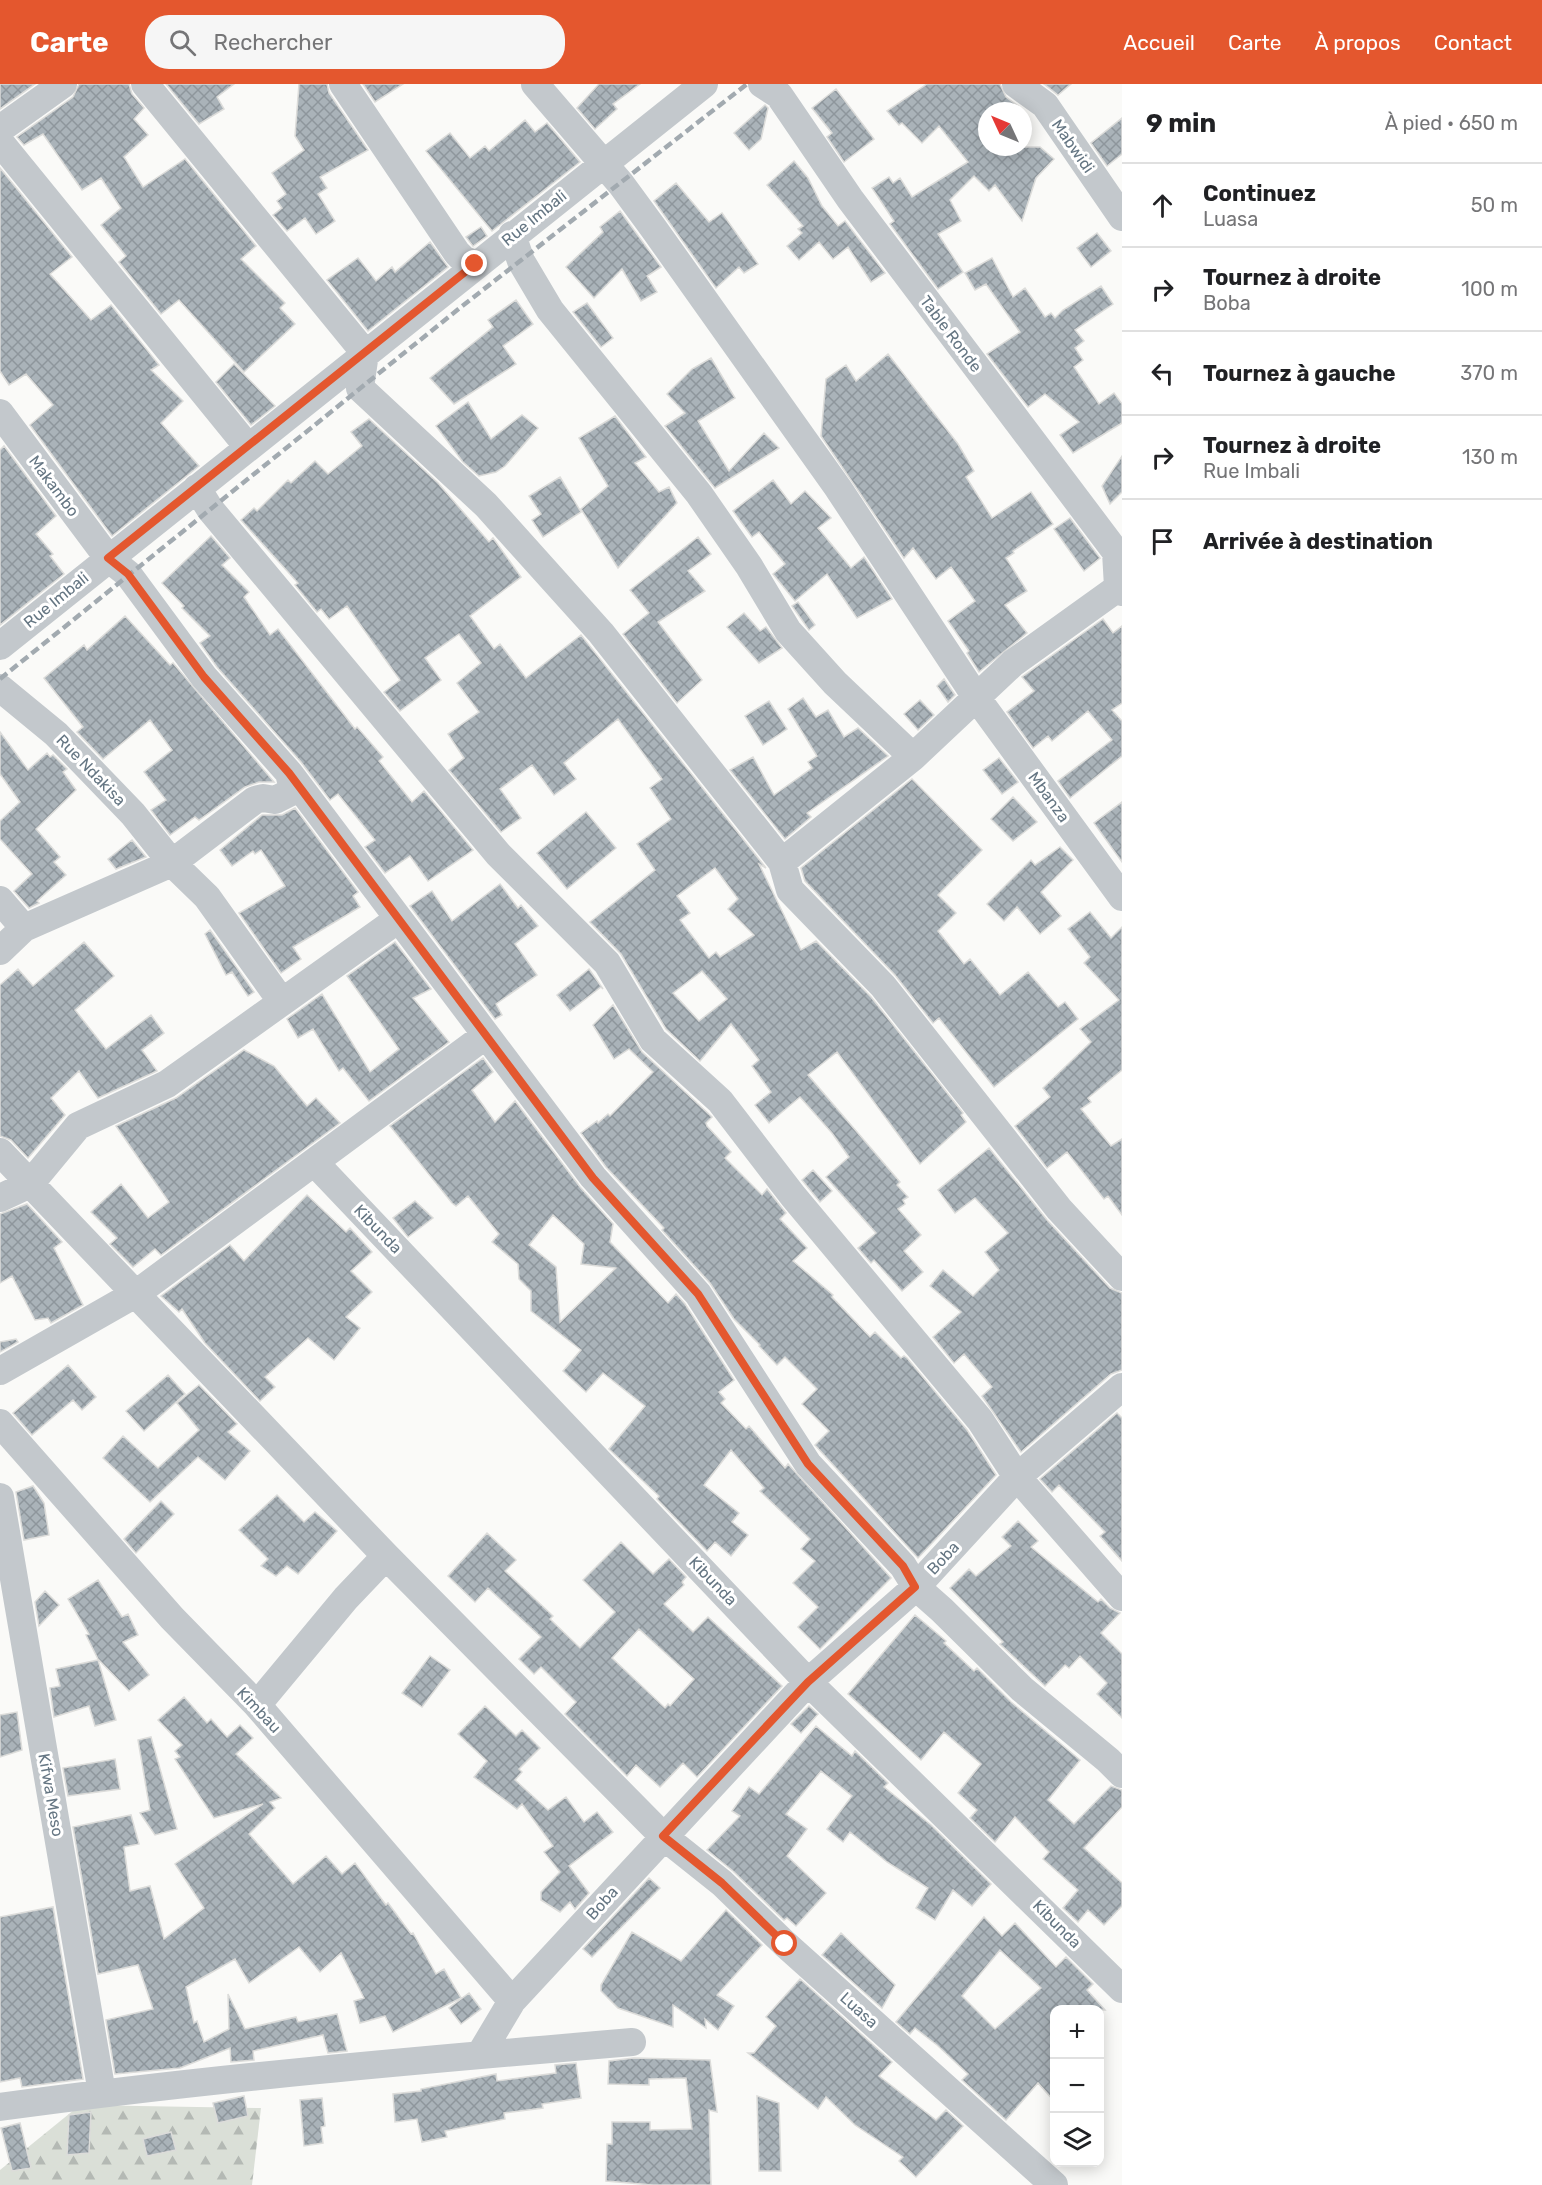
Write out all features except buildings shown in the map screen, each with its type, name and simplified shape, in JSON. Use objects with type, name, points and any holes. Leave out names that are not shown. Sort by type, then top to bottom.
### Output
[{"type":"street","points":[[0,129],[63,84]]},
{"type":"street","points":[[145,84],[365,352],[360,388],[486,505],[593,625],[782,862],[790,890],[883,986],[1059,1209],[1122,1277]]},
{"type":"street","points":[[343,84],[457,253],[464,260],[475,264]]},
{"type":"street","name":"Mbanza","points":[[535,84],[603,163],[654,229],[838,488],[976,697],[1122,897]]},
{"type":"street","name":"Rue Imbali","points":[[0,647],[475,264],[704,84]]},
{"type":"street","name":"Table Ronde","points":[[762,84],[779,95],[850,199],[1116,552],[1121,588]]},
{"type":"street","name":"Mabwidi","points":[[1016,84],[1045,105],[1122,217]]},
{"type":"street","points":[[0,142],[248,447]]},
{"type":"street","points":[[512,235],[521,261],[550,310],[699,494],[749,566],[788,631],[835,683],[913,757]]},
{"type":"street","name":"Makambo","points":[[0,413],[108,558],[128,574],[204,677],[289,773],[397,920],[593,1178],[698,1294],[808,1464],[903,1566],[915,1587],[942,1610],[1022,1689],[1122,1774]]},
{"type":"street","points":[[197,488],[210,509],[498,854],[607,963],[653,1040],[720,1101],[793,1196],[980,1420],[1017,1477],[1122,1597]]},
{"type":"street","points":[[782,862],[913,757],[1013,663],[1121,588]]},
{"type":"street","name":"Rue Ndakisa","points":[[0,688],[57,734],[133,814],[172,863],[207,897],[282,1002]]},
{"type":"street","points":[[0,951],[24,928],[172,863],[255,800],[263,798],[275,800],[289,793],[292,785],[289,773]]},
{"type":"street","points":[[0,900],[24,928]]},
{"type":"street","points":[[0,1198],[30,1184],[78,1126],[167,1083],[397,920]]},
{"type":"street","points":[[0,1371],[137,1293],[486,1035]]},
{"type":"street","name":"Luasa","points":[[0,1152],[386,1556],[663,1836],[722,1883],[785,1944],[1054,2185]]},
{"type":"street","name":"Kibunda","points":[[315,1163],[523,1385],[604,1465],[808,1682],[1122,1989]]},
{"type":"street","name":"Boba","points":[[481,2053],[513,2001],[663,1836],[808,1682],[915,1587],[1017,1477],[1122,1386]]},
{"type":"street","points":[[0,1458],[2,1426]]},
{"type":"street","name":"Kimbau","points":[[2,1426],[172,1618],[257,1705],[513,2001]]},
{"type":"street","name":"Kifwa Meso","points":[[0,1497],[102,2093]]},
{"type":"street","points":[[257,1705],[346,1598],[386,1556]]},
{"type":"street","points":[[0,2107],[102,2093],[481,2053],[632,2042]]},
{"type":"green space","points":[[80,2105],[261,2108],[252,2185],[0,2185],[0,2170]]},
{"type":"railway","points":[[0,679],[461,307],[747,84]]},
{"type":"route","points":[[475,264],[108,558],[128,574],[204,677],[289,773],[397,920],[593,1178],[698,1294],[808,1464],[903,1566],[915,1587],[808,1682],[663,1836],[722,1883],[785,1944]]}]
